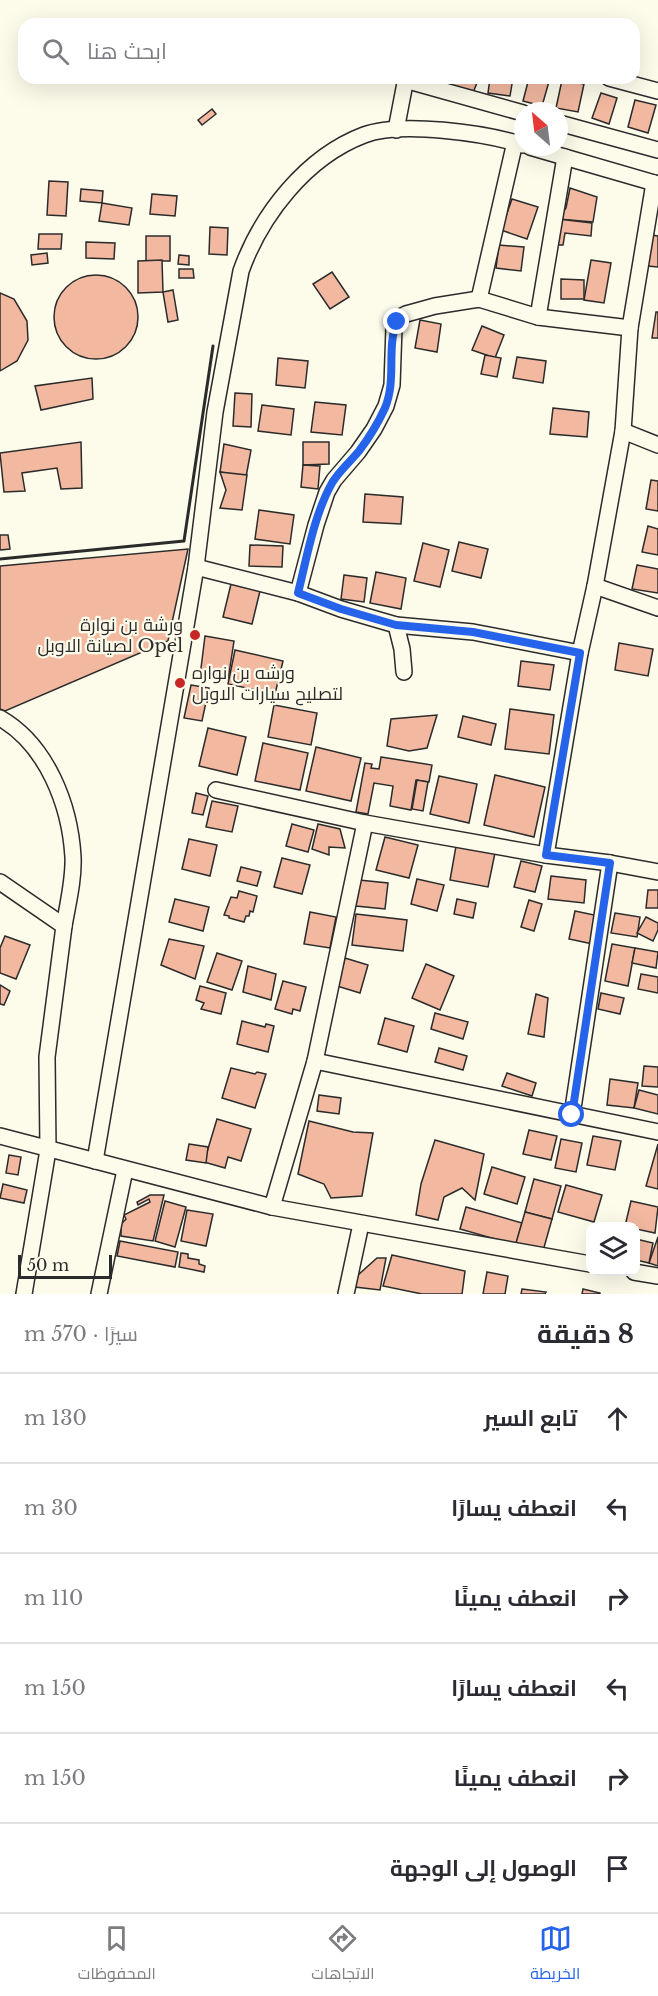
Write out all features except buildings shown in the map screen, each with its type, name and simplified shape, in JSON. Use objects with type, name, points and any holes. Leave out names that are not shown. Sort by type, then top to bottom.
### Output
[{"type":"street","points":[[396,130],[405,84]]},
{"type":"street","points":[[424,84],[514,109]]},
{"type":"street","points":[[632,84],[658,91]]},
{"type":"street","points":[[568,125],[658,150]]},
{"type":"street","points":[[95,1161],[196,567],[215,412],[241,271],[247,253],[274,210],[296,181],[323,158],[365,134],[396,130],[453,131],[514,143]]},
{"type":"street","points":[[478,299],[516,156]]},
{"type":"street","points":[[546,855],[580,653],[595,586],[623,430],[630,328],[656,184],[562,156]]},
{"type":"street","points":[[538,317],[565,157]]},
{"type":"street","points":[[298,593],[327,492],[374,429],[386,406],[392,386],[394,334],[397,322],[406,314],[478,299],[538,317],[630,328]]},
{"type":"street","points":[[623,430],[658,445]]},
{"type":"street","points":[[196,567],[298,593],[341,609],[396,625],[473,632],[580,653]]},
{"type":"street","points":[[595,586],[658,608]]},
{"type":"street","points":[[396,625],[402,649],[404,672]]},
{"type":"street","points":[[0,718],[23,735],[40,755],[51,774],[61,799],[73,858],[47,1057],[48,1150],[24,1294]]},
{"type":"street","points":[[216,790],[365,823],[658,872]]},
{"type":"street","points":[[272,1207],[315,1061],[365,823]]},
{"type":"street","points":[[572,1115],[610,863]]},
{"type":"street","points":[[0,882],[64,926]]},
{"type":"street","points":[[315,1061],[658,1132]]},
{"type":"street","points":[[0,1136],[272,1207],[586,1263]]},
{"type":"street","points":[[99,1294],[125,1170]]},
{"type":"street","points":[[346,1294],[361,1224]]},
{"type":"street","points":[[640,1273],[658,1275]]},
{"type":"wall","points":[[0,559],[184,541],[213,346]]},
{"type":"place","name":"ورشة بن نوارة لصيانة الاوبل Opel","points":[[195,635]]},
{"type":"place","name":"ورشه بن نواره لتصليح سيارات الاوبل","points":[[180,683]]},
{"type":"route","points":[[397,322],[394,327],[392,386],[386,406],[374,429],[327,492],[298,593],[341,609],[396,625],[455,629],[580,653],[546,855],[610,863],[572,1115]]}]
